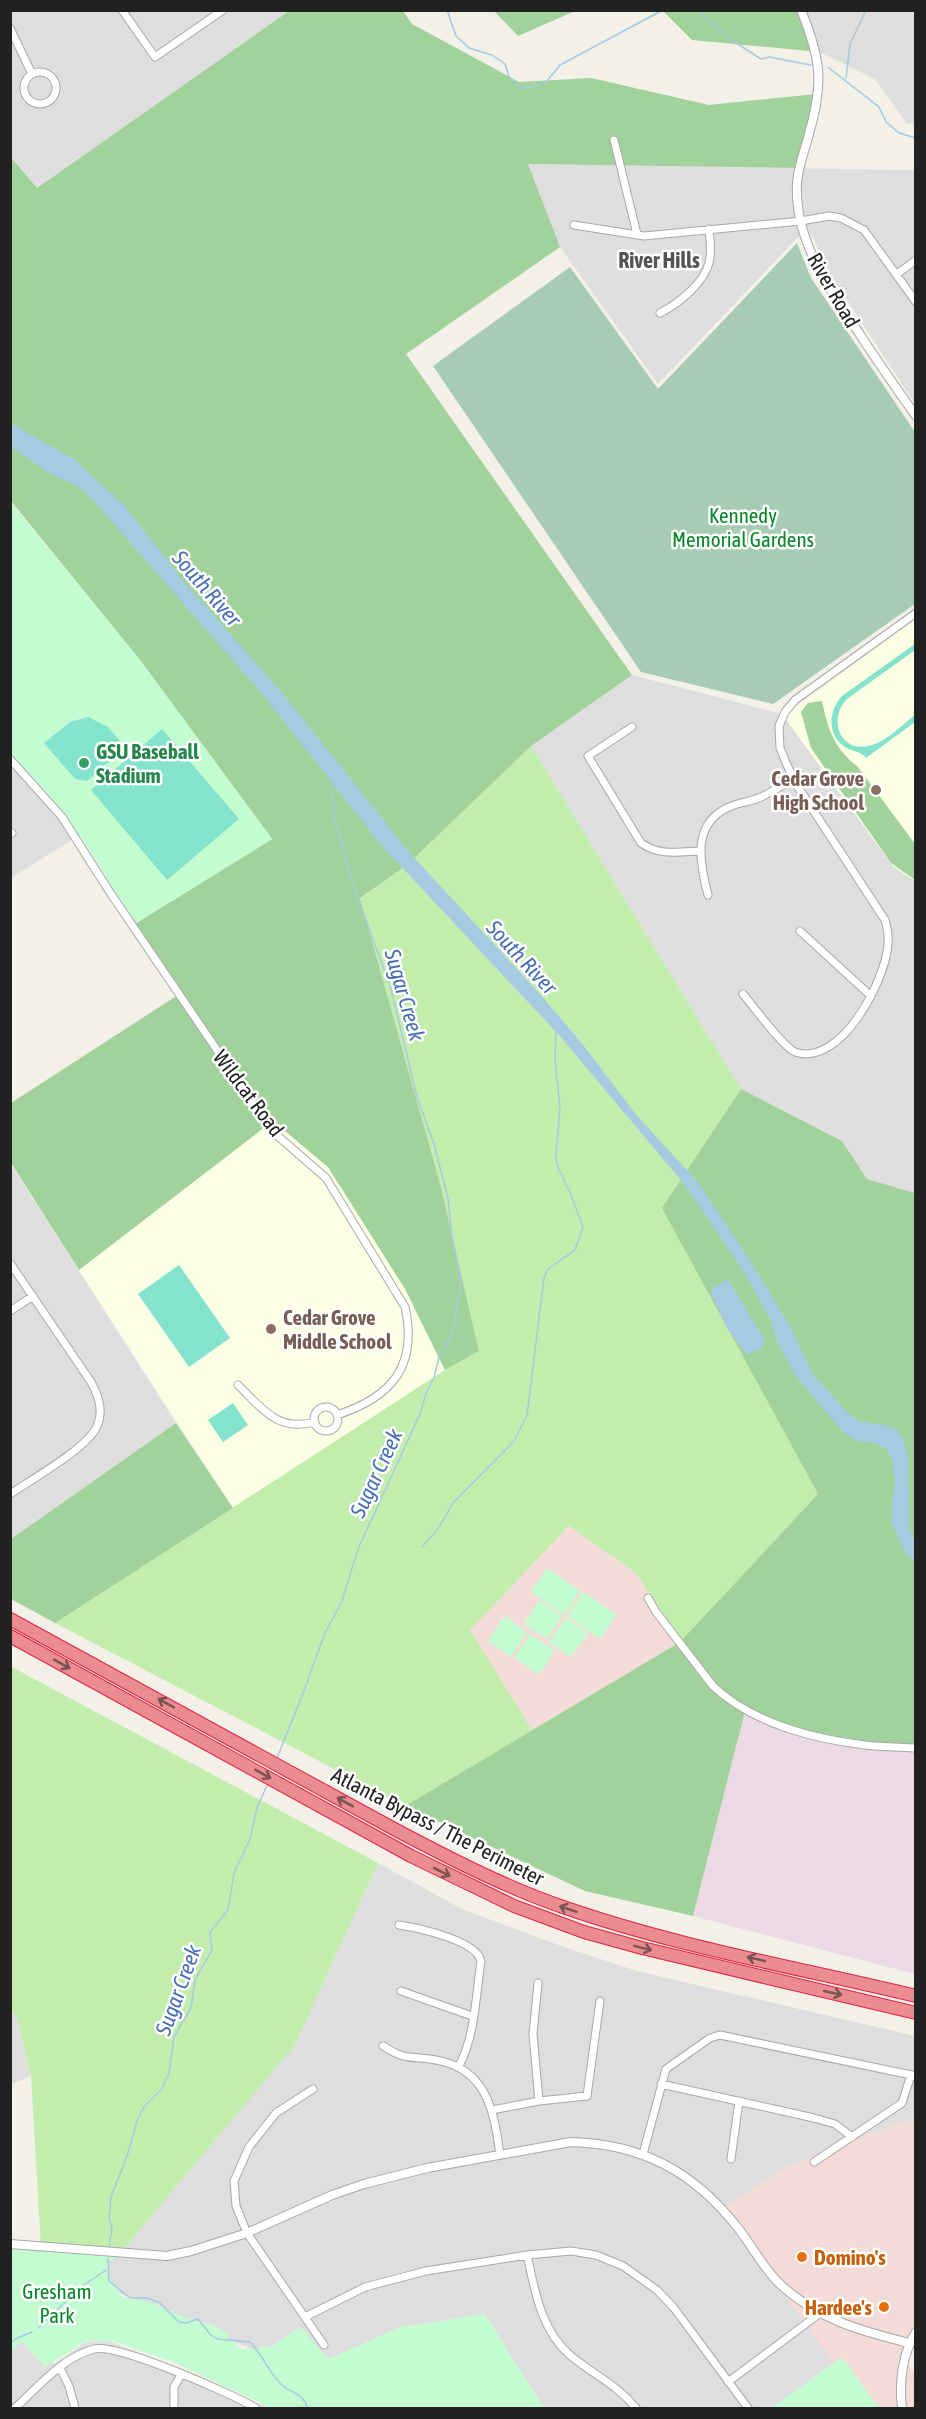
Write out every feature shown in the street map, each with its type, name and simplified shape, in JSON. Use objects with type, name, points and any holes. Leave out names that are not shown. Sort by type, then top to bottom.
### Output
[{"type":"highway","name":"Atlanta Bypass / The Perimeter","points":[[10,1619],[396,1830],[491,1878],[564,1908],[628,1928],[915,1996]]},
{"type":"highway","name":"Atlanta Bypass / The Perimeter","points":[[10,1636],[475,1889],[584,1932],[915,2014]]},
{"type":"highway","points":[[795,1967],[915,1988]]},
{"type":"street","points":[[122,10],[155,57],[223,10]]},
{"type":"street","name":"River Road","points":[[801,10],[814,42],[819,71],[816,112],[797,183],[801,221],[810,251],[825,282],[915,416]]},
{"type":"street","points":[[10,28],[32,74]]},
{"type":"street","points":[[43,72],[53,78],[56,89],[48,103],[38,105],[25,96],[25,81],[32,74],[43,72]]},
{"type":"street","points":[[614,140],[637,234]]},
{"type":"street","points":[[574,225],[637,234],[709,230],[829,216],[855,223],[864,230],[915,302]]},
{"type":"street","points":[[660,313],[672,307],[705,273],[710,256],[709,230]]},
{"type":"street","points":[[897,274],[915,260]]},
{"type":"street","points":[[743,994],[788,1048],[804,1054],[826,1048],[847,1033],[871,996],[886,954],[888,942],[885,920],[793,779],[780,748],[779,726],[785,712],[795,700],[915,613]]},
{"type":"street","points":[[633,727],[588,756],[641,843],[649,849],[668,853],[700,851]]},
{"type":"street","name":"Wildcat Road","points":[[10,759],[62,817],[109,891],[272,1131],[326,1178],[405,1307],[409,1325],[404,1366],[389,1386],[365,1404],[337,1415]]},
{"type":"street","points":[[708,895],[700,851],[707,826],[723,810],[762,797],[793,779]]},
{"type":"street","points":[[801,931],[871,996]]},
{"type":"street","points":[[10,1263],[91,1382],[100,1402],[97,1427],[84,1443],[10,1494]]},
{"type":"street","points":[[10,1311],[33,1296]]},
{"type":"street","points":[[238,1385],[272,1417],[286,1424],[303,1425],[315,1422]]},
{"type":"street","points":[[321,1408],[333,1409],[337,1415],[335,1426],[328,1430],[321,1430],[315,1422],[316,1413],[321,1408]]},
{"type":"street","points":[[648,1598],[713,1686],[743,1708],[806,1734],[865,1745],[915,1748]]},
{"type":"street","points":[[399,1925],[429,1931],[477,1952],[481,1961],[464,2057],[459,2066]]},
{"type":"street","points":[[538,1983],[533,2034],[539,2101]]},
{"type":"street","points":[[401,1990],[472,2016]]},
{"type":"street","points":[[492,2110],[539,2101],[587,2096],[600,2001]]},
{"type":"street","points":[[643,2154],[666,2069],[710,2038],[720,2035],[913,2076],[902,2103],[814,2162]]},
{"type":"street","points":[[383,2046],[407,2058],[432,2059],[459,2066],[478,2082],[492,2110],[500,2155]]},
{"type":"street","points":[[661,2084],[814,2118],[835,2124],[852,2137]]},
{"type":"street","points":[[313,2089],[281,2108],[249,2147],[234,2181],[236,2206],[247,2233],[324,2345]]},
{"type":"street","points":[[731,2159],[739,2101]]},
{"type":"street","points":[[10,2244],[167,2256],[191,2251],[247,2233],[332,2195],[364,2184],[427,2168],[571,2142],[606,2144],[643,2154],[682,2174],[707,2194],[739,2229],[781,2284],[819,2314],[828,2319],[909,2343]]},
{"type":"street","points":[[305,2317],[366,2287],[389,2279],[473,2262],[527,2255],[571,2251],[596,2255],[638,2275],[668,2302],[748,2409]]},
{"type":"street","points":[[527,2255],[539,2306],[558,2342],[570,2355],[616,2386],[636,2409]]},
{"type":"street","points":[[728,2382],[819,2314]]},
{"type":"street","points":[[902,2409],[903,2371],[909,2343],[915,2332]]},
{"type":"street","points":[[15,2409],[60,2368],[83,2352],[99,2348],[108,2348],[181,2374],[256,2409]]},
{"type":"street","points":[[60,2368],[69,2386],[75,2409]]},
{"type":"street","points":[[174,2409],[174,2387],[181,2374]]},
{"type":"shaded area","points":[[10,11],[289,11],[37,188],[11,156]]},
{"type":"shaded area","points":[[801,11],[915,11],[915,123],[907,124],[875,79],[819,52]]},
{"type":"shaded area","points":[[527,164],[915,170],[915,404],[828,271],[812,235],[797,238],[658,384],[560,247]]},
{"type":"shaded area","name":"Cedar Grove High School","points":[[915,619],[915,881],[893,866],[782,714],[795,708]]},
{"type":"shaded area","points":[[632,675],[782,714],[893,866],[915,881],[915,1193],[867,1179],[842,1141],[741,1089],[531,746]]},
{"type":"shaded area","points":[[10,757],[80,835],[11,878],[10,878]]},
{"type":"shaded area","name":"Cedar Grove Middle School","points":[[272,1121],[328,1167],[405,1289],[445,1370],[233,1508],[79,1270]]},
{"type":"shaded area","points":[[10,1163],[176,1423],[11,1539],[10,1539]]},
{"type":"shaded area","points":[[569,1526],[636,1573],[680,1642],[532,1730],[469,1630]]},
{"type":"shaded area","points":[[745,1710],[915,1749],[915,1974],[693,1916]]},
{"type":"shaded area","points":[[378,1863],[462,1909],[637,1971],[915,2036],[915,2117],[786,2167],[837,2368],[780,2408],[527,2408],[317,2377],[89,2280],[295,2045]]},
{"type":"shaded area","points":[[10,2010],[17,2019],[31,2076],[11,2084]]},
{"type":"shaded area","points":[[915,2117],[915,2329],[902,2353],[915,2374],[915,2408],[867,2408],[722,2209],[786,2167]]},
{"type":"shaded area","points":[[29,2333],[54,2364],[86,2342],[109,2341],[268,2408],[11,2408],[10,2349]]},
{"type":"green space","points":[[289,11],[403,11],[412,24],[519,82],[591,78],[709,105],[816,94],[803,168],[528,164],[560,247],[406,354],[632,675],[531,746],[407,865],[360,898],[441,1187],[479,1351],[445,1370],[405,1289],[328,1167],[273,1121],[79,1270],[11,1163],[11,1103],[181,993],[133,925],[272,839],[140,660],[11,501],[10,156],[37,188]]},
{"type":"green space","points":[[494,11],[575,11],[518,36]]},
{"type":"green space","points":[[663,11],[801,11],[819,52],[692,40]]},
{"type":"green space","name":"Kennedy Memorial Gardens","points":[[797,243],[811,278],[915,432],[915,604],[773,704],[641,672],[433,366],[570,267],[658,389]]},
{"type":"green space","points":[[10,501],[140,660],[272,839],[133,925],[80,835],[11,757]]},
{"type":"green space","points":[[915,644],[915,650],[847,699],[838,715],[838,724],[844,739],[850,744],[868,746],[881,741],[915,715],[915,722],[866,758],[845,747],[832,730],[832,716],[837,702],[842,696]]},
{"type":"green space","points":[[822,701],[833,738],[843,753],[858,767],[915,844],[915,880],[891,863],[811,748],[801,712],[808,703]]},
{"type":"green space","name":"GSU Baseball Stadium","points":[[88,717],[108,727],[125,747],[87,781],[75,779],[44,743],[70,722]]},
{"type":"green space","points":[[162,729],[239,819],[167,880],[91,790]]},
{"type":"green space","points":[[531,746],[741,1089],[663,1208],[818,1494],[680,1642],[636,1573],[569,1526],[470,1630],[532,1730],[405,1806],[55,1623],[445,1370],[479,1351],[441,1187],[360,898],[407,865]]},
{"type":"green space","points":[[741,1089],[842,1141],[867,1179],[915,1193],[915,1749],[854,1743],[790,1728],[745,1711],[693,1916],[585,1891],[405,1806],[680,1642],[818,1494],[662,1208]]},
{"type":"green space","points":[[179,1265],[230,1338],[189,1367],[138,1294]]},
{"type":"green space","points":[[233,1403],[248,1425],[223,1442],[208,1420]]},
{"type":"green space","points":[[176,1423],[233,1508],[55,1623],[11,1599],[11,1539]]},
{"type":"green space","points":[[547,1568],[580,1591],[564,1615],[531,1592]]},
{"type":"green space","points":[[583,1592],[617,1615],[600,1639],[567,1616]]},
{"type":"green space","points":[[539,1600],[562,1616],[547,1639],[524,1624]]},
{"type":"green space","points":[[505,1616],[527,1632],[511,1657],[488,1641]]},
{"type":"green space","points":[[566,1618],[588,1633],[571,1657],[549,1642]]},
{"type":"green space","points":[[530,1634],[555,1650],[539,1675],[514,1658]]},
{"type":"green space","points":[[10,1666],[378,1863],[295,2045],[122,2251],[41,2247],[31,2076],[17,2019],[11,2010]]},
{"type":"green space","name":"Gresham Park","points":[[11,2245],[122,2251],[108,2263],[106,2272],[122,2297],[153,2303],[186,2318],[211,2324],[227,2333],[228,2338],[242,2349],[271,2347],[301,2327],[328,2359],[401,2327],[485,2314],[544,2408],[270,2408],[178,2364],[114,2341],[86,2341],[45,2367],[21,2341],[11,2352]]},
{"type":"green space","points":[[842,2357],[879,2408],[771,2408]]},
{"type":"water","name":"South River","points":[[10,423],[75,460],[125,506],[184,582],[283,694],[409,852],[539,993],[584,1046],[637,1116],[697,1181],[791,1328],[814,1376],[849,1414],[859,1421],[888,1426],[898,1431],[903,1438],[908,1459],[909,1528],[915,1542],[915,1561],[907,1555],[892,1523],[895,1482],[892,1459],[886,1449],[876,1443],[857,1441],[844,1433],[795,1375],[777,1341],[771,1320],[742,1269],[685,1185],[559,1035],[381,845],[264,696],[92,499],[81,488],[49,473],[11,447]]},
{"type":"water","points":[[728,1279],[765,1341],[762,1348],[747,1355],[727,1328],[711,1294],[712,1288]]},
{"type":"waterway","points":[[447,10],[456,36],[469,48],[492,55],[505,64],[509,76],[521,88],[547,81],[560,65],[663,10]]},
{"type":"waterway","points":[[696,10],[730,39],[761,59],[769,57],[811,65]]},
{"type":"waterway","points":[[846,78],[850,44],[866,10]]},
{"type":"waterway","points":[[829,68],[879,107],[886,122],[899,133],[916,138]]},
{"type":"waterway","name":"Sugar Creek","points":[[277,1758],[324,1635],[342,1601],[358,1549],[420,1414],[427,1391],[434,1378],[439,1357],[452,1334],[461,1283],[452,1237],[448,1199],[434,1144],[417,1097],[391,989],[354,887],[334,817],[332,787],[335,785]]},
{"type":"waterway","points":[[422,1547],[438,1529],[453,1503],[514,1441],[527,1415],[544,1278],[547,1270],[575,1250],[583,1227],[557,1165],[560,1108],[555,1060],[556,1030]]},
{"type":"waterway","name":"Sugar Creek","points":[[109,2247],[112,2228],[109,2218],[111,2197],[128,2153],[137,2121],[144,2107],[162,2089],[169,2073],[174,2037],[191,2008],[195,1980],[212,1950],[210,1932],[228,1910],[234,1873],[250,1839],[257,1808],[268,1783]]},
{"type":"waterway","name":"Sugar Creek","points":[[108,2258],[109,2281],[130,2298],[147,2298],[160,2303],[179,2322],[186,2323],[198,2319],[217,2339],[250,2342],[278,2381],[301,2397],[307,2408]]},
{"type":"waterway","points":[[38,2328],[81,2287],[106,2270]]},
{"type":"waterway","points":[[10,2343],[32,2332]]},
{"type":"place","name":"GSU Baseball Stadium","points":[[84,763]]},
{"type":"place","name":"Cedar Grove High School","points":[[876,790]]},
{"type":"place","name":"Cedar Grove Middle School","points":[[271,1329]]},
{"type":"place","name":"Domino's","points":[[802,2257]]},
{"type":"place","name":"Hardee's","points":[[884,2307]]},
{"type":"district","name":"River Hills","points":[[659,260]]}]
